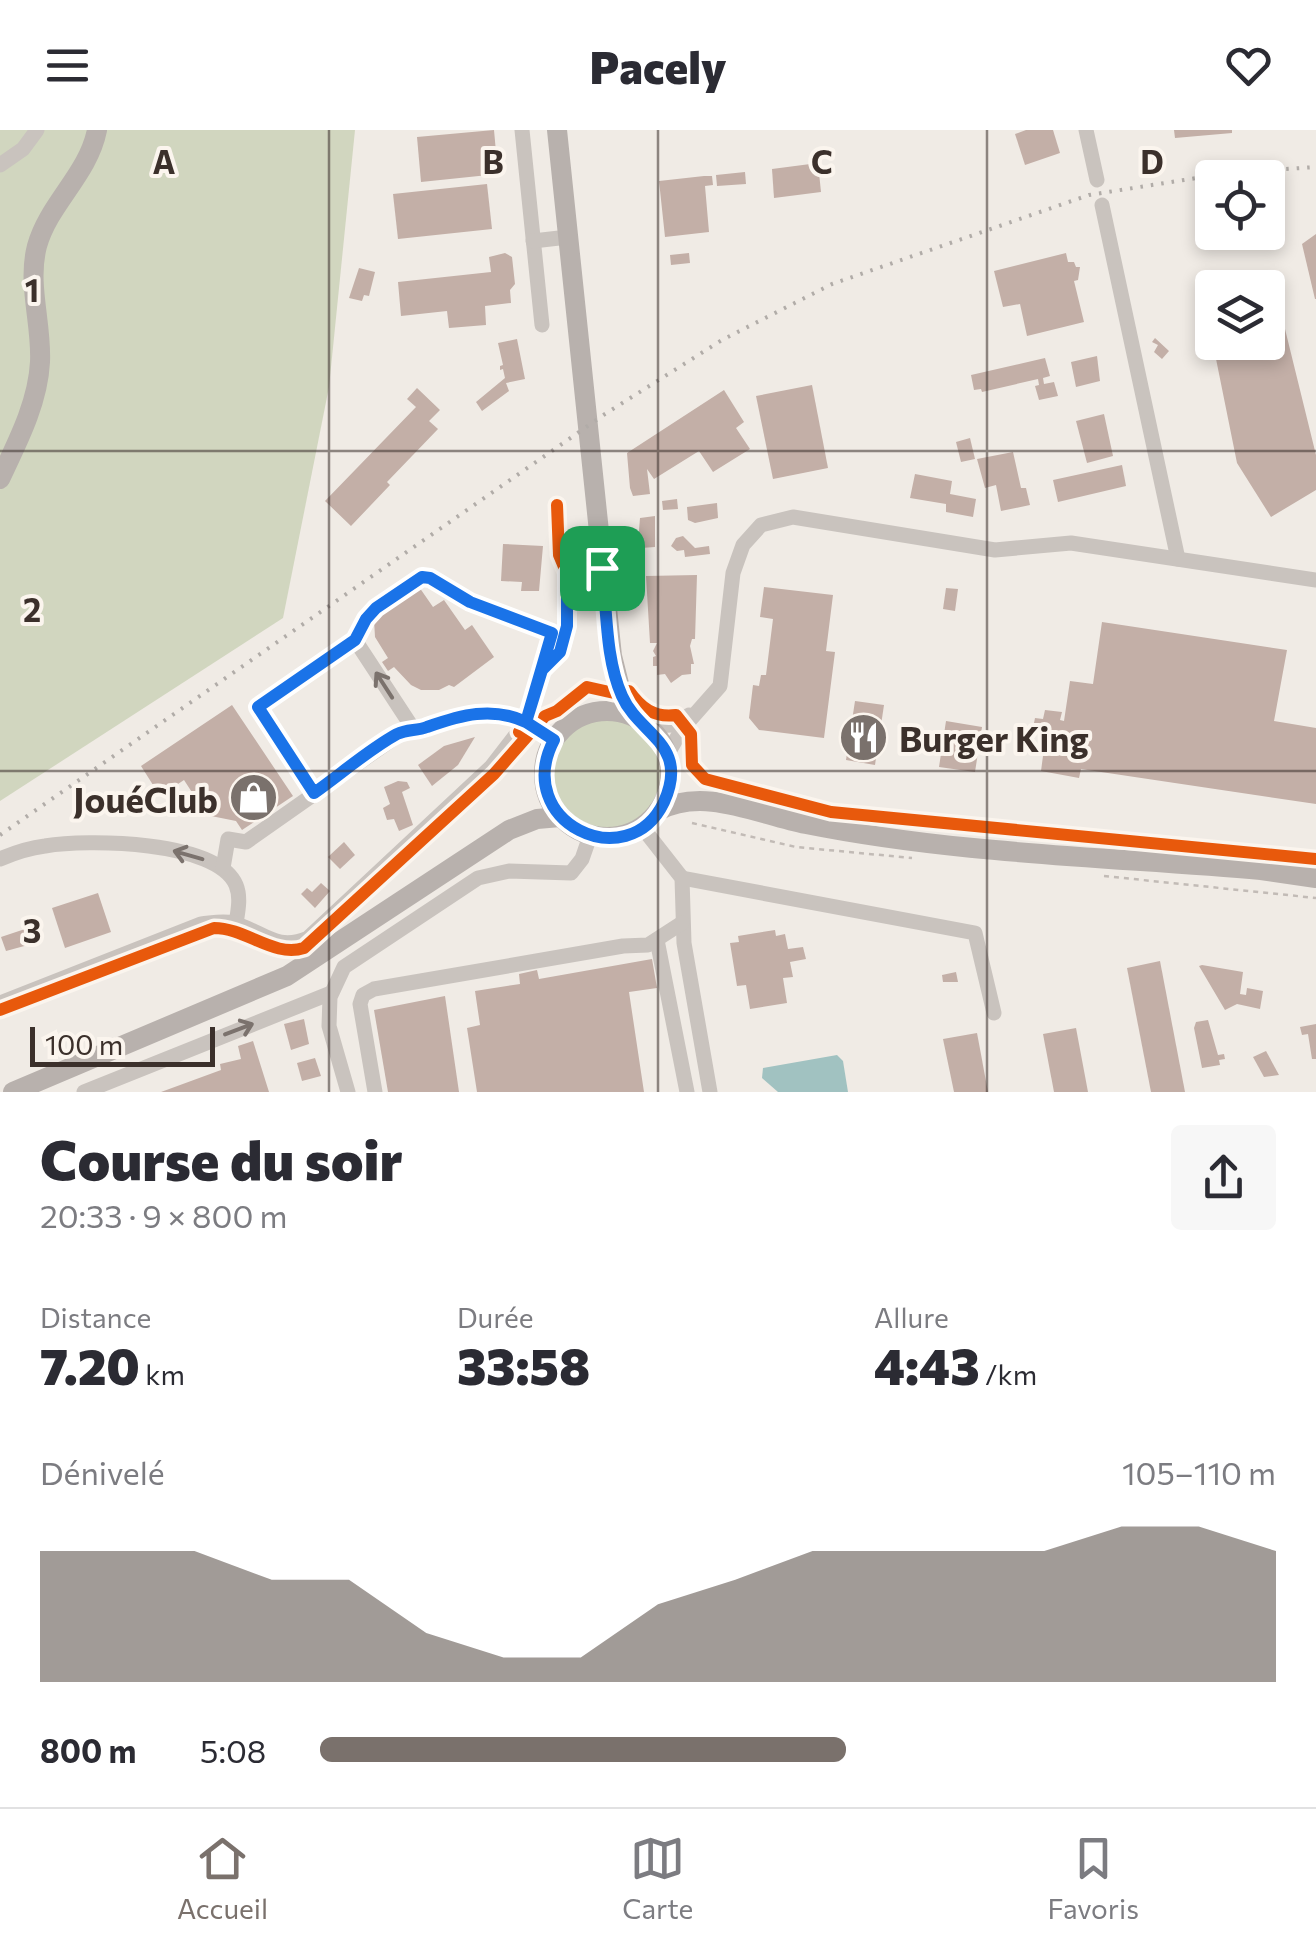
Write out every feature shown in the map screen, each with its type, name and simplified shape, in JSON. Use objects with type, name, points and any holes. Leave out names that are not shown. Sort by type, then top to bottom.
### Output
[{"type":"main road","points":[[0,480],[37,386],[40,362],[36,248],[44,228],[91,155],[97,130]]},
{"type":"main road","points":[[556,130],[612,656],[622,696],[690,790],[706,800]]},
{"type":"main road","points":[[594,712],[607,692],[612,656]]},
{"type":"main road","points":[[644,723],[618,712],[594,712],[564,727],[547,752],[544,781],[549,800],[560,817],[590,836],[625,835],[642,827],[658,810],[668,790],[668,762]]},
{"type":"main road","points":[[510,830],[544,781]]},
{"type":"main road","points":[[658,810],[682,800],[706,800],[801,824],[881,838],[1316,878]]},
{"type":"main road","points":[[13,1092],[287,976],[510,830],[538,819],[560,817]]},
{"type":"main road","points":[[4,1092],[36,1081]]},
{"type":"street","points":[[0,165],[23,149],[37,130]]},
{"type":"street","points":[[522,130],[542,326]]},
{"type":"street","points":[[1086,130],[1096,180]]},
{"type":"street","points":[[1102,205],[1178,559]]},
{"type":"street","points":[[533,242],[568,237]]},
{"type":"street","points":[[542,670],[560,652],[567,626],[567,574],[559,554],[557,506]]},
{"type":"street","points":[[668,762],[678,734],[715,694],[722,679],[732,573],[743,545],[761,525],[793,517],[995,550],[1071,543],[1316,580]]},
{"type":"street","points":[[567,574],[602,568]]},
{"type":"street","points":[[0,1003],[201,924],[236,923],[281,944],[293,945],[308,938],[491,767],[526,722],[552,633],[470,602],[430,578],[414,580],[366,619],[355,640],[258,707],[314,793]]},
{"type":"street","points":[[355,640],[414,730]]},
{"type":"street","points":[[644,723],[673,724],[705,705]]},
{"type":"street","points":[[222,868],[228,839],[246,842],[395,735],[475,713],[495,712],[526,722],[554,740]]},
{"type":"street","points":[[642,827],[682,878],[682,923],[710,1092]]},
{"type":"street","points":[[348,1092],[329,1026],[331,993],[344,967],[478,878],[509,871],[566,875],[576,870],[590,836]]},
{"type":"street","points":[[0,860],[47,845],[136,843],[192,855],[222,868],[236,883],[236,923]]},
{"type":"street","points":[[682,878],[975,933],[994,1013]]},
{"type":"street","points":[[375,1092],[360,1004],[363,996],[374,989],[611,948],[648,946],[682,923]]},
{"type":"street","points":[[657,940],[687,1092]]},
{"type":"street","points":[[84,1092],[109,1087],[331,993]]},
{"type":"green space","points":[[0,130],[355,130],[329,387],[283,618],[0,801]]},
{"type":"green space","points":[[606,720],[627,724],[644,736],[656,753],[660,774],[656,795],[644,812],[627,824],[606,828],[585,824],[568,812],[556,795],[552,774],[556,753],[568,736],[585,724]]},
{"type":"water","points":[[837,1055],[843,1061],[848,1092],[778,1092],[762,1078],[763,1068]]},
{"type":"building","points":[[494,130],[498,174],[421,182],[417,137]]},
{"type":"building","points":[[1053,130],[1060,153],[1025,165],[1015,134]]},
{"type":"building","points":[[1174,130],[1232,130],[1232,133],[1175,138]]},
{"type":"building","points":[[818,163],[821,192],[774,198],[772,169]]},
{"type":"building","points":[[745,172],[746,184],[717,186],[716,175]]},
{"type":"building","points":[[712,176],[713,185],[705,186],[709,232],[665,237],[659,181]]},
{"type":"building","points":[[487,184],[492,229],[398,239],[393,194]]},
{"type":"building","points":[[1316,234],[1316,299],[1315,299],[1302,244]]},
{"type":"building","points":[[505,253],[512,257],[515,284],[510,290],[511,303],[485,306],[486,325],[449,328],[447,311],[401,316],[398,282],[491,272],[489,257]]},
{"type":"building","points":[[689,253],[690,263],[671,265],[670,255]]},
{"type":"building","points":[[1066,253],[1068,262],[1080,267],[1078,280],[1074,281],[1084,322],[1027,336],[1020,304],[1003,307],[994,271]]},
{"type":"building","points":[[359,268],[375,272],[369,296],[364,295],[362,301],[349,298]]},
{"type":"building","points":[[1285,329],[1316,455],[1316,490],[1271,517],[1237,463],[1216,360],[1285,360]]},
{"type":"building","points":[[1155,338],[1169,351],[1162,359],[1154,352],[1158,345],[1152,342]]},
{"type":"building","points":[[517,339],[525,379],[506,383],[509,391],[482,411],[476,402],[505,378],[503,369],[500,370],[503,365],[498,343]]},
{"type":"building","points":[[1097,356],[1100,381],[1076,387],[1071,362]]},
{"type":"building","points":[[1045,358],[1050,376],[1043,378],[1044,384],[1054,382],[1058,396],[1039,400],[1035,386],[1039,385],[1038,379],[982,392],[974,390],[971,375]]},
{"type":"building","points":[[812,385],[828,468],[773,479],[756,396]]},
{"type":"building","points":[[417,388],[440,410],[429,421],[438,429],[351,526],[325,501],[416,407],[407,399]]},
{"type":"building","points":[[724,390],[744,422],[736,428],[750,449],[713,472],[699,451],[654,479],[647,469],[650,494],[633,496],[627,453]]},
{"type":"building","points":[[1104,414],[1113,456],[1087,463],[1076,421]]},
{"type":"building","points":[[970,438],[975,459],[961,462],[956,442]]},
{"type":"building","points":[[1013,452],[1021,488],[1026,488],[1030,505],[1001,511],[996,485],[985,488],[977,459]]},
{"type":"building","points":[[1122,465],[1126,486],[1058,502],[1053,480]]},
{"type":"building","points":[[915,474],[952,481],[950,494],[976,499],[973,517],[946,512],[946,504],[910,498]]},
{"type":"building","points":[[677,499],[678,509],[663,510],[662,501]]},
{"type":"building","points":[[717,503],[718,518],[695,523],[688,520],[687,507]]},
{"type":"building","points":[[655,516],[655,547],[641,548],[640,518]]},
{"type":"building","points":[[683,536],[695,548],[709,546],[710,554],[685,557],[684,550],[677,551],[671,546]]},
{"type":"building","points":[[503,544],[543,546],[539,591],[521,591],[522,582],[501,581]]},
{"type":"building","points":[[697,575],[695,639],[690,646],[694,664],[691,674],[671,683],[665,674],[657,675],[657,666],[653,666],[657,643],[650,643],[646,576]]},
{"type":"building","points":[[417,584],[433,607],[444,600],[465,630],[472,625],[494,657],[454,687],[421,690],[394,667],[388,671],[382,662],[388,658],[375,637],[374,620]]},
{"type":"building","points":[[764,587],[833,595],[826,651],[835,652],[824,738],[759,730],[749,718],[753,685],[759,686],[761,675],[766,675],[773,619],[760,617]]},
{"type":"building","points":[[946,588],[958,589],[955,611],[943,609]]},
{"type":"building","points":[[1102,622],[1287,650],[1274,721],[1316,728],[1316,804],[1081,769],[1079,778],[1041,771],[1045,741],[1040,741],[1042,729],[1033,728],[1035,718],[1043,719],[1045,710],[1062,712],[1060,720],[1064,721],[1070,681],[1093,684]]},
{"type":"building","points":[[855,701],[884,705],[875,765],[846,760]]},
{"type":"building","points":[[232,705],[293,796],[242,830],[236,821],[196,813],[189,805],[197,800],[184,780],[160,796],[141,766]]},
{"type":"building","points":[[946,721],[982,727],[975,772],[939,767]]},
{"type":"building","points":[[475,737],[458,765],[432,786],[418,765],[444,746]]},
{"type":"building","points":[[407,782],[410,788],[402,792],[413,825],[399,831],[394,819],[387,820],[383,808],[390,804],[384,787]]},
{"type":"building","points":[[344,842],[355,855],[340,869],[328,857]]},
{"type":"building","points":[[321,883],[330,891],[315,908],[301,894],[307,888],[312,892]]},
{"type":"building","points":[[98,893],[111,932],[65,948],[52,908]]},
{"type":"building","points":[[34,926],[39,942],[6,951],[1,937]]},
{"type":"building","points":[[775,930],[776,936],[785,934],[788,949],[803,947],[806,959],[790,962],[793,977],[783,978],[787,1003],[750,1009],[746,985],[737,986],[730,943],[739,942],[738,936]]},
{"type":"building","points":[[652,959],[657,988],[629,992],[644,1092],[477,1092],[467,1028],[480,1025],[475,991],[520,984],[519,974],[537,970],[539,979]]},
{"type":"building","points":[[1160,961],[1185,1092],[1151,1092],[1127,968]]},
{"type":"building","points":[[1199,966],[1243,972],[1240,994],[1246,995],[1247,988],[1263,991],[1260,1009],[1237,1004],[1225,1010]]},
{"type":"building","points":[[956,972],[958,982],[943,982],[942,975]]},
{"type":"building","points":[[445,996],[459,1092],[388,1092],[374,1010]]},
{"type":"building","points":[[304,1019],[309,1044],[291,1050],[284,1024]]},
{"type":"building","points":[[1208,1020],[1218,1055],[1224,1054],[1225,1059],[1219,1060],[1220,1065],[1202,1068],[1194,1028],[1196,1022]]},
{"type":"building","points":[[1316,1024],[1316,1059],[1312,1059],[1308,1034],[1302,1035],[1300,1027]]},
{"type":"building","points":[[1076,1028],[1088,1092],[1054,1092],[1043,1034]]},
{"type":"building","points":[[977,1033],[988,1092],[954,1092],[943,1039]]},
{"type":"building","points":[[253,1041],[269,1092],[161,1092],[221,1070],[220,1064],[241,1059],[238,1046]]},
{"type":"building","points":[[1266,1051],[1279,1075],[1264,1077],[1253,1057]]},
{"type":"building","points":[[315,1058],[321,1076],[302,1081],[297,1063]]},
{"type":"railway","points":[[0,835],[605,414],[722,340],[832,284],[1089,195],[1228,173],[1316,167]]},
{"type":"cycle path","points":[[519,732],[526,722],[542,670],[560,653],[567,626],[567,574],[559,555],[557,505]]},
{"type":"cycle path","points":[[0,1010],[214,928],[282,949],[304,948],[494,774],[545,716],[587,687],[614,693],[629,691],[649,710],[676,715],[691,734],[692,765],[705,779],[831,812],[1316,859]]},
{"type":"place","name":"Burger King","points":[[864,737]]},
{"type":"place","name":"JouéClub","points":[[253,798]]},
{"type":"route","points":[[602,568],[567,574],[567,626],[560,652],[542,670],[530,709],[526,722],[495,712],[475,713],[423,729],[404,730],[314,793],[258,707],[355,640],[366,619],[385,600],[414,580],[430,578],[470,602],[552,633],[526,722],[554,740],[544,767],[549,800],[560,817],[590,836],[625,835],[642,827],[658,810],[668,790],[670,768],[658,736],[631,711],[620,692],[602,568]]}]
